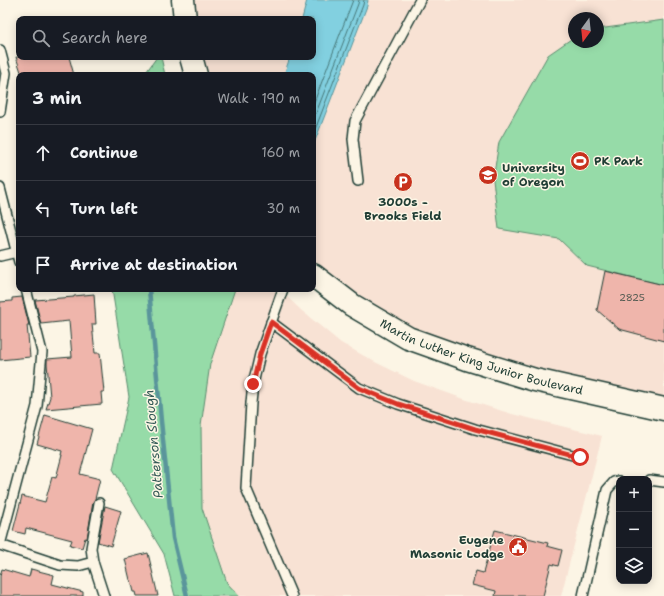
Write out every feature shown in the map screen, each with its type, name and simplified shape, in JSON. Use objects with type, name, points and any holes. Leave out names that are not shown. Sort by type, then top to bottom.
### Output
[{"type":"main road","points":[[183,0],[185,16]]},
{"type":"main road","points":[[192,60],[195,72]]},
{"type":"main road","name":"Martin Luther King Junior Boulevard","points":[[316,277],[352,304],[408,338],[467,359],[535,380],[664,409]]},
{"type":"lane","points":[[358,181],[353,139],[356,121],[420,0]]},
{"type":"lane","points":[[0,50],[6,73],[0,112]]},
{"type":"lane","points":[[0,188],[16,252],[0,256]]},
{"type":"lane","points":[[27,292],[42,352],[38,399],[0,545],[60,565],[78,566],[93,562]]},
{"type":"lane","points":[[282,292],[260,354],[253,384],[246,488],[292,596]]},
{"type":"lane","points":[[271,322],[359,388],[398,404],[475,429],[580,457]]},
{"type":"lane","points":[[652,480],[664,482]]},
{"type":"lane","points":[[583,596],[607,490],[616,482]]},
{"type":"lane","points":[[99,503],[91,548],[93,562],[104,596]]},
{"type":"shaded area","name":"University of Oregon","points":[[183,0],[664,0],[664,409],[467,359],[316,277],[316,72],[195,72],[192,60],[316,60],[316,16],[185,16]]},
{"type":"shaded area","points":[[217,292],[282,292],[302,311],[341,343],[414,381],[512,414],[602,436],[561,596],[198,596],[171,461]]},
{"type":"green space","name":"PK Park","points":[[664,20],[664,285],[587,266],[559,239],[499,229],[493,180],[499,142],[548,55],[568,41],[568,48],[604,48],[604,28]]},
{"type":"green space","points":[[155,60],[162,60],[164,72],[146,72]]},
{"type":"green space","points":[[112,292],[234,292],[210,364],[201,426],[202,508],[227,583],[239,596],[175,596],[164,554],[113,469],[129,397]]},
{"type":"water","points":[[307,0],[368,0],[316,138],[316,72],[285,72],[289,60],[316,60],[316,16],[303,16]]},
{"type":"building","points":[[17,60],[70,60],[73,72],[21,72]]},
{"type":"building","points":[[605,271],[664,285],[664,341],[619,329],[597,310]]},
{"type":"building","points":[[94,294],[96,324],[92,324],[95,353],[100,353],[104,392],[101,392],[102,404],[46,409],[50,397],[47,359],[72,357],[69,321],[41,324],[35,300]]},
{"type":"building","points":[[22,297],[29,325],[27,325],[30,357],[0,360],[0,302],[12,301],[12,298]]},
{"type":"building","points":[[45,415],[92,429],[80,474],[100,479],[93,502],[87,539],[85,538],[82,548],[70,545],[72,540],[26,528],[25,534],[13,531],[22,496],[45,502],[52,477],[56,478],[62,451],[37,444]]},
{"type":"building","points":[[105,506],[121,511],[111,546],[98,542]]},
{"type":"building","points":[[495,530],[548,543],[547,546],[562,550],[558,566],[551,564],[543,596],[495,596],[496,591],[472,585],[476,571],[483,573]]},
{"type":"building","points":[[148,553],[158,596],[137,596],[130,580],[125,559]]},
{"type":"building","points":[[2,569],[29,577],[31,569],[54,575],[52,584],[83,592],[83,596],[0,596],[0,576]]},
{"type":"waterway","name":"Patterson Slough","points":[[149,292],[173,538],[187,596]]},
{"type":"place","name":"PK Park","points":[[580,161]]},
{"type":"place","name":"University of Oregon","points":[[488,175]]},
{"type":"place","name":"3000s - Brooks Field","points":[[403,182]]},
{"type":"place","name":"Eugene Masonic Lodge","points":[[518,547]]},
{"type":"route","points":[[253,384],[260,354],[271,322],[359,388],[398,404],[475,429],[580,457]]}]
